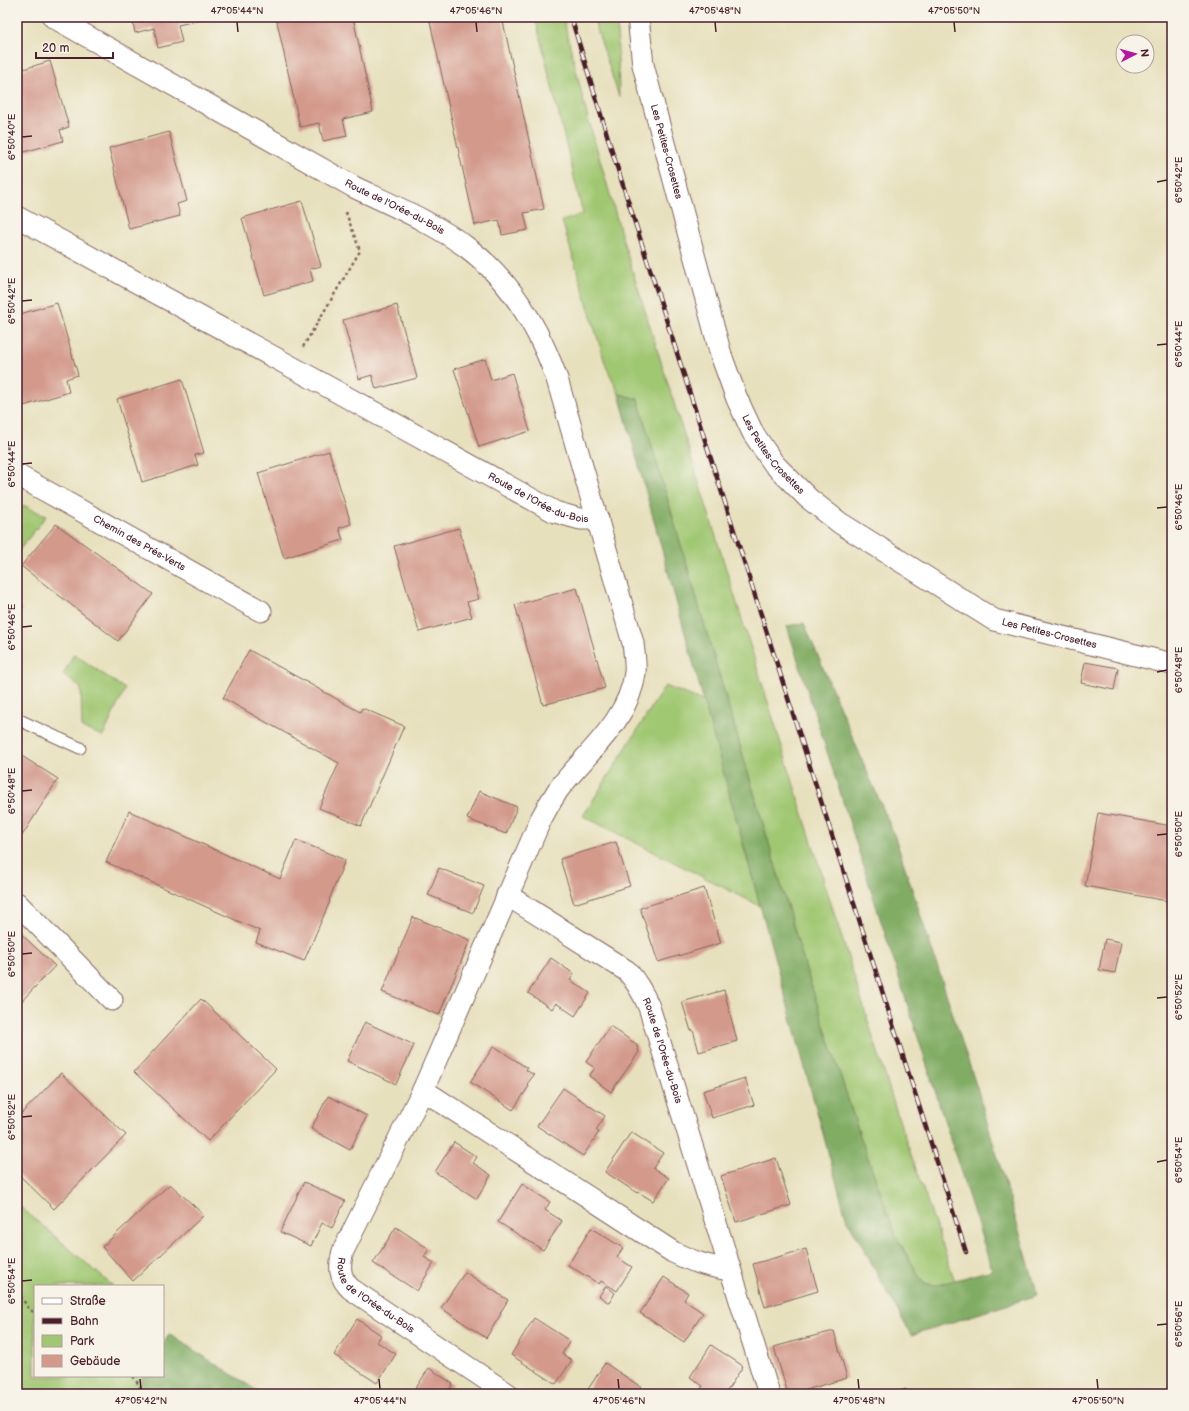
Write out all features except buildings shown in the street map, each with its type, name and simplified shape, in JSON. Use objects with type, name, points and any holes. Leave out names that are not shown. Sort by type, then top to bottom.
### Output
[{"type":"street","name":"Route de l'Orée-du-Bois","points":[[53,17],[354,187],[402,209],[468,249],[484,262],[513,293],[528,316],[550,359],[564,400],[633,643],[635,673],[632,687],[627,702],[615,723],[558,790],[541,819],[423,1090],[343,1251],[340,1264],[341,1275],[345,1284],[351,1289],[508,1394]]},
{"type":"street","name":"Les Petites-Crosettes","points":[[638,17],[643,65],[721,356],[737,399],[753,433],[774,464],[808,498],[840,523],[994,620],[1172,664]]},
{"type":"street","name":"Route de l'Orée-du-Bois","points":[[17,217],[292,366],[555,512],[580,519],[598,519]]},
{"type":"street","name":"Chemin des Prés-Verts","points":[[17,475],[261,611]]},
{"type":"street","name":"Route de l'Orée-du-Bois","points":[[507,896],[614,962],[627,971],[637,983],[649,1007],[769,1394]]},
{"type":"street","points":[[17,902],[112,1000]]},
{"type":"street","points":[[423,1090],[673,1252],[693,1262],[730,1270]]},
{"type":"lane","points":[[17,719],[80,748]]},
{"type":"path","points":[[318,323],[360,252],[344,208]]},
{"type":"path","points":[[17,1291],[29,1309],[34,1312]]},
{"type":"path","points":[[134,1377],[144,1394]]},
{"type":"green space","points":[[535,17],[563,17],[586,111],[625,247],[901,1126],[955,1281],[937,1285],[923,1283],[896,1236],[858,1130],[805,966],[638,399],[619,394],[606,366],[562,221],[583,214]]},
{"type":"green space","points":[[593,17],[617,17],[619,97]]},
{"type":"green space","points":[[619,394],[638,399],[805,966],[858,1130],[896,1236],[923,1283],[937,1285],[992,1270],[787,626],[804,623],[895,837],[978,1091],[1038,1295],[911,1335],[846,1217]]},
{"type":"green space","points":[[23,505],[46,516],[17,553],[17,517]]},
{"type":"green space","points":[[74,654],[125,689],[103,736],[82,728],[81,688],[63,675]]},
{"type":"green space","points":[[665,686],[704,701],[760,906],[583,816]]},
{"type":"green space","points":[[17,1204],[112,1285],[34,1285],[34,1377],[143,1377],[133,1394],[17,1394]]},
{"type":"green space","points":[[169,1334],[262,1394],[133,1394],[143,1377],[164,1377],[164,1343]]},
{"type":"railway","points":[[571,17],[612,151],[966,1252]]}]
